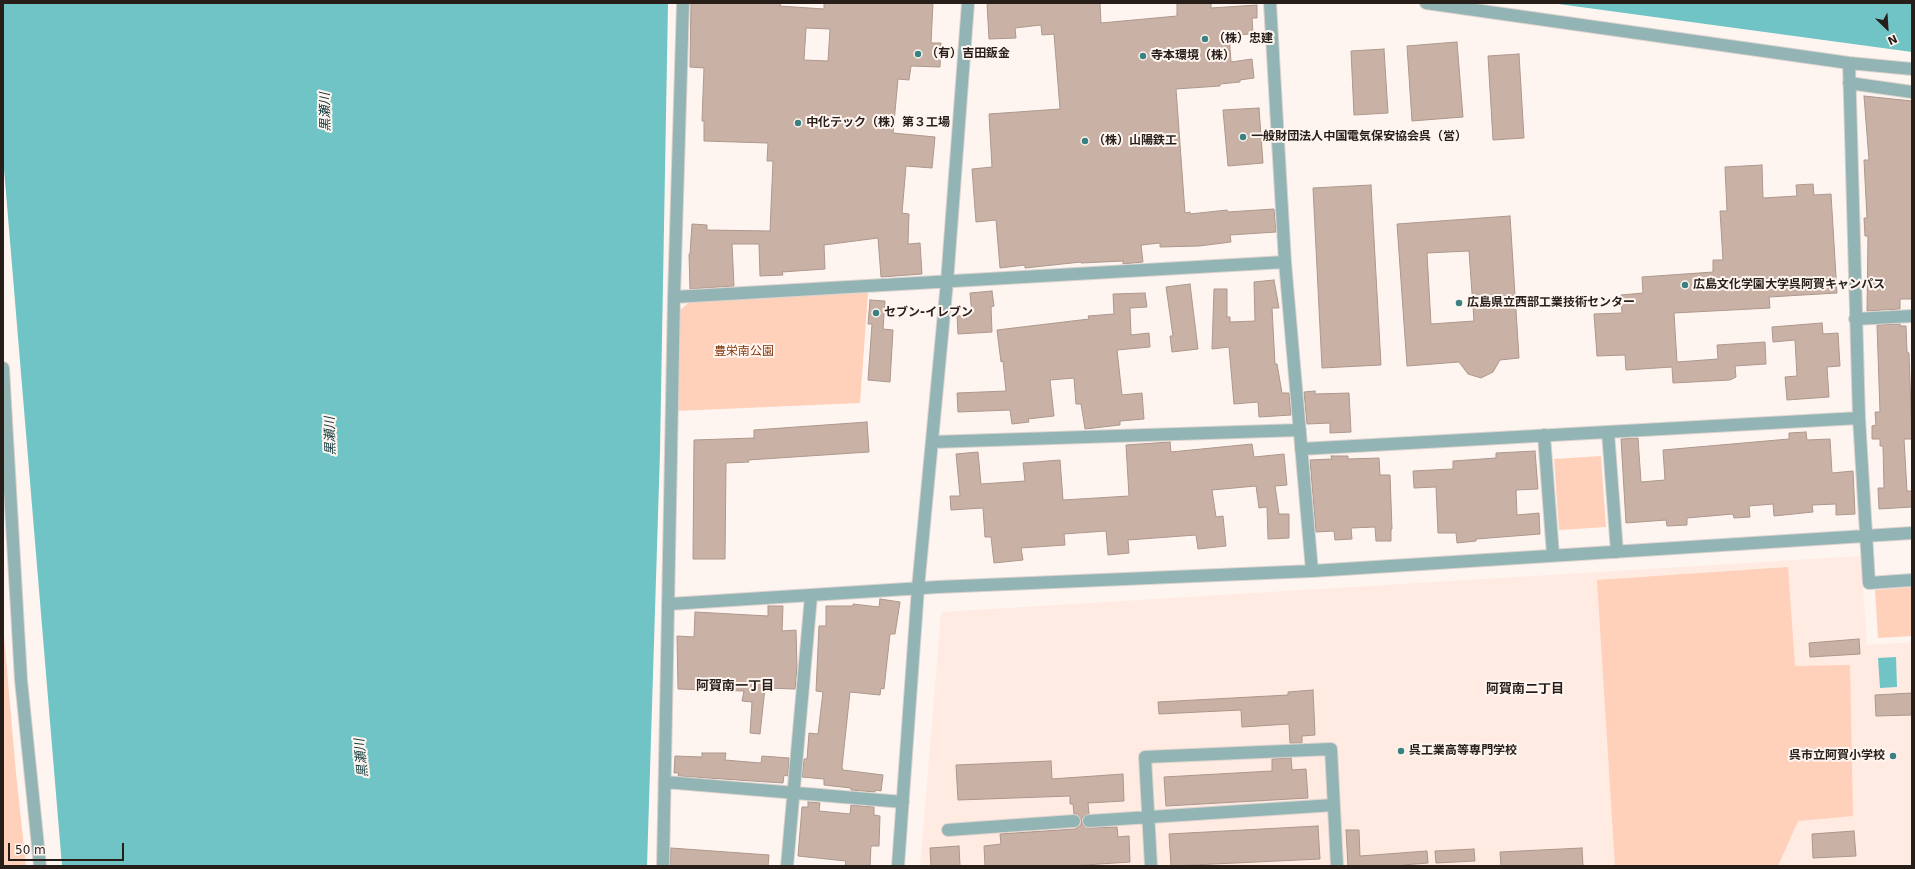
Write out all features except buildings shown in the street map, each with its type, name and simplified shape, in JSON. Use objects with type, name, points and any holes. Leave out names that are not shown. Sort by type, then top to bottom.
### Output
[{"type":"street","points":[[663,866],[674,297],[683,3]]},
{"type":"street","points":[[898,866],[918,588],[947,282],[968,3]]},
{"type":"street","points":[[1270,3],[1284,262],[1312,571]]},
{"type":"street","points":[[1426,3],[1849,63],[1912,69]]},
{"type":"street","points":[[1849,63],[1855,319],[1865,537],[1869,583],[1912,580]]},
{"type":"street","points":[[1849,83],[1912,92]]},
{"type":"street","points":[[674,297],[1284,262]]},
{"type":"street","points":[[1855,319],[1912,316]]},
{"type":"street","points":[[3,368],[21,680],[40,866]]},
{"type":"street","points":[[1301,449],[1859,418]]},
{"type":"street","points":[[932,442],[1300,430]]},
{"type":"street","points":[[1608,432],[1617,552]]},
{"type":"street","points":[[1544,435],[1553,555]]},
{"type":"street","points":[[669,604],[918,588],[1312,571],[1912,533]]},
{"type":"street","points":[[786,866],[811,596]]},
{"type":"street","points":[[1151,866],[1145,757],[1331,749],[1337,866]]},
{"type":"street","points":[[665,782],[903,802]]},
{"type":"street","points":[[1089,821],[1334,805]]},
{"type":"street","points":[[948,830],[1074,821]]},
{"type":"shaded area","name":"呉工業高等専門学校","points":[[1861,556],[1867,645],[1912,642],[1912,866],[920,866],[941,612]]},
{"type":"green space","name":"豊栄南公園","points":[[868,293],[860,403],[676,411],[679,311],[694,298]]},
{"type":"green space","points":[[1601,456],[1606,527],[1559,530],[1554,459]]},
{"type":"green space","points":[[1788,567],[1795,666],[1850,665],[1853,816],[1798,821],[1778,866],[1615,866],[1597,580]]},
{"type":"green space","points":[[1912,587],[1912,636],[1878,638],[1875,590]]},
{"type":"green space","points":[[3,624],[16,773],[26,866],[3,866]]},
{"type":"water","name":"黒瀬川","points":[[3,3],[668,3],[660,451],[647,866],[62,866],[3,157]]},
{"type":"water","points":[[1551,3],[1912,3],[1912,52]]},
{"type":"water","points":[[1896,657],[1897,687],[1880,688],[1878,658]]},
{"type":"place","name":"（株）忠建","points":[[1205,39]]},
{"type":"place","name":"（有）吉田鈑金","points":[[918,54]]},
{"type":"place","name":"寺本環境（株）","points":[[1143,56]]},
{"type":"place","name":"中化テック（株）第３工場","points":[[798,123]]},
{"type":"place","name":"一般財団法人中国電気保安協会呉（営）","points":[[1243,137]]},
{"type":"place","name":"（株）山陽鉄工","points":[[1085,141]]},
{"type":"place","name":"広島文化学園大学呉阿賀キャンパス","points":[[1685,285]]},
{"type":"place","name":"広島県立西部工業技術センター","points":[[1459,303]]},
{"type":"place","name":"セブン-イレブン","points":[[876,313]]},
{"type":"place","name":"呉工業高等専門学校","points":[[1401,751]]},
{"type":"place","name":"呉市立阿賀小学校","points":[[1893,756]]},
{"type":"district","name":"阿賀南一丁目","points":[[735,687]]},
{"type":"district","name":"阿賀南二丁目","points":[[1525,690]]}]
